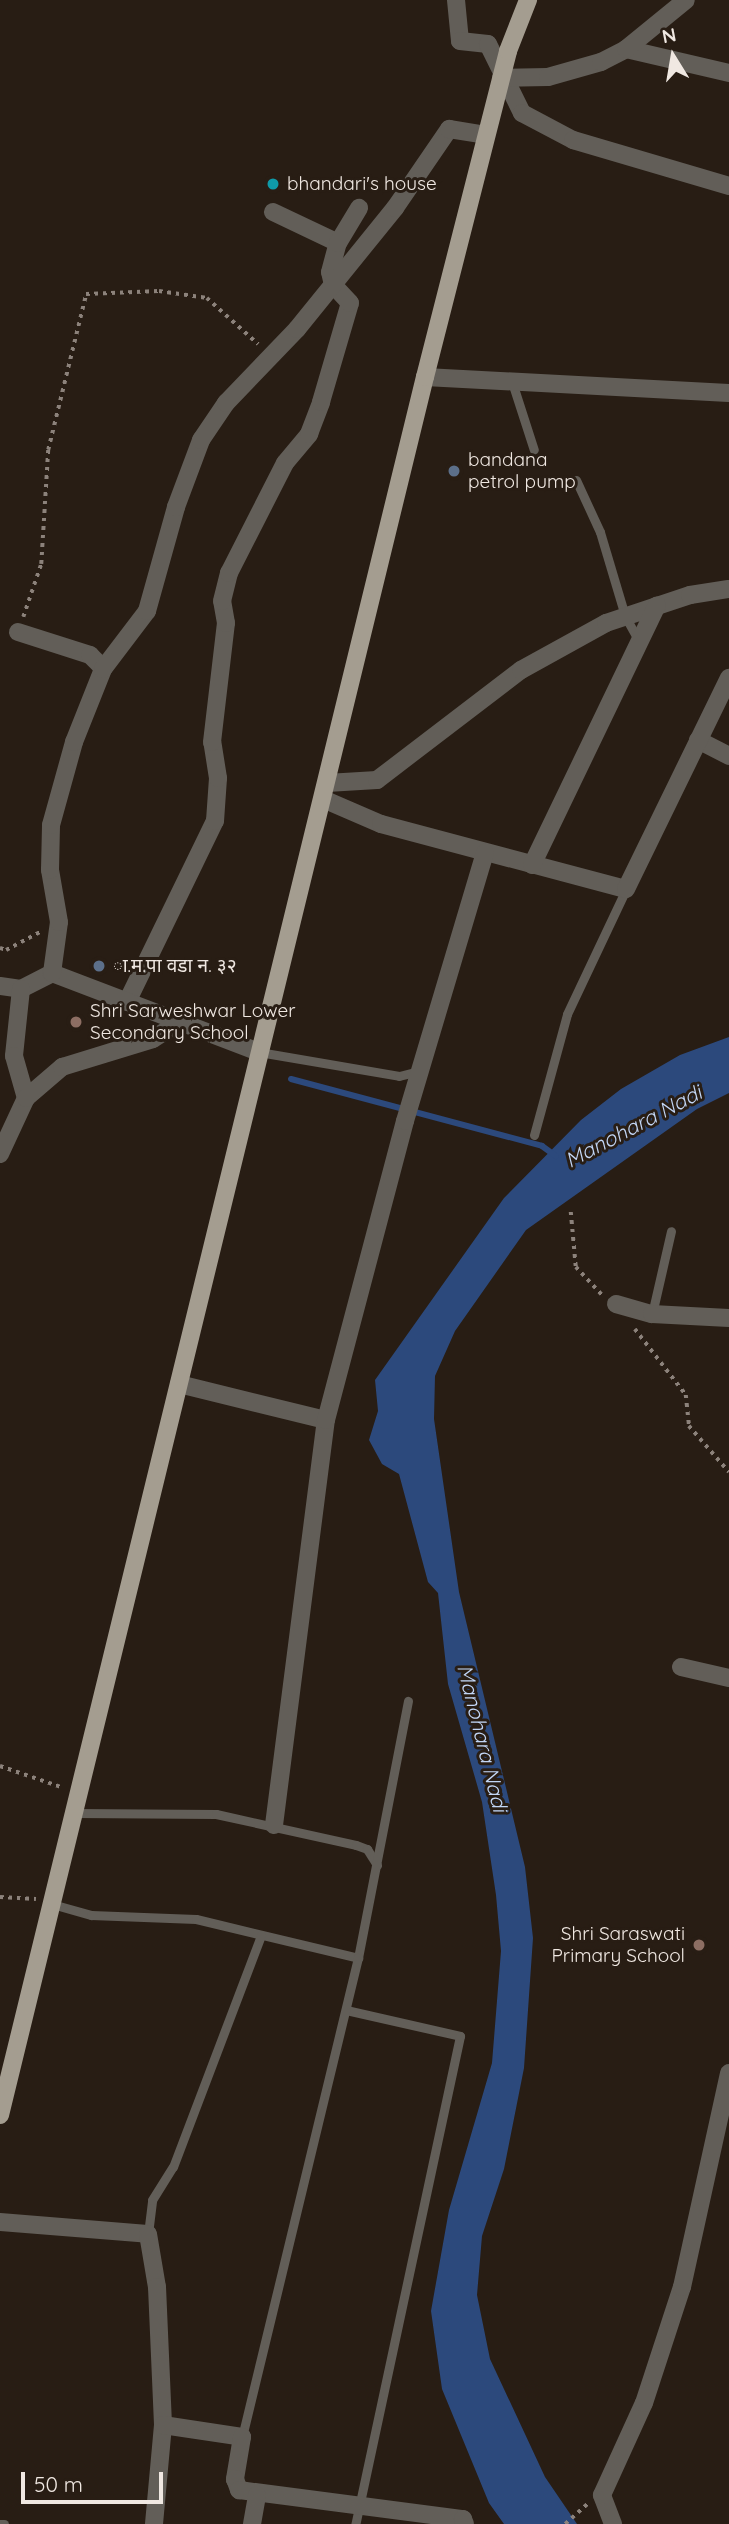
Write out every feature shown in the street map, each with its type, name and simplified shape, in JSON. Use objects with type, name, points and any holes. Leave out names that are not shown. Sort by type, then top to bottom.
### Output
[{"type":"main road","points":[[0,2115],[425,377],[501,78],[528,0]]},
{"type":"street","points":[[456,0],[460,41],[488,44],[501,78],[522,113],[548,131],[729,186]]},
{"type":"street","points":[[501,78],[548,77],[626,49],[685,0]]},
{"type":"street","points":[[626,49],[729,73]]},
{"type":"street","points":[[52,973],[58,922],[50,870],[51,824],[74,742],[103,668],[147,611],[176,507],[201,440],[226,403],[270,357],[396,208],[449,129],[486,135]]},
{"type":"street","points":[[127,1002],[215,821],[218,778],[212,742],[226,623],[222,601],[229,573],[285,463],[309,433],[321,402],[349,303],[332,285],[330,272],[338,243],[359,208]]},
{"type":"street","points":[[273,212],[338,243]]},
{"type":"street","points":[[425,377],[729,393]]},
{"type":"street","points":[[325,791],[377,780],[520,670],[625,616],[657,605],[729,589]]},
{"type":"street","points":[[532,865],[657,605]]},
{"type":"street","points":[[18,632],[90,655],[103,668]]},
{"type":"street","points":[[325,791],[381,824],[626,889],[729,678]]},
{"type":"street","points":[[698,740],[729,756]]},
{"type":"street","points":[[274,1825],[326,1420],[417,1078],[485,853]]},
{"type":"street","points":[[0,986],[21,989],[52,973],[259,1052]]},
{"type":"street","points":[[21,989],[14,1056],[26,1098]]},
{"type":"street","points":[[0,1154],[26,1098],[62,1067],[153,1039],[178,1023]]},
{"type":"street","points":[[616,1304],[652,1314],[729,1318]]},
{"type":"street","points":[[179,1384],[326,1420]]},
{"type":"street","points":[[681,1667],[729,1678]]},
{"type":"street","points":[[613,2524],[602,2495],[644,2403],[682,2287],[729,2073]]},
{"type":"street","points":[[0,2222],[148,2234],[157,2287],[163,2425],[154,2524]]},
{"type":"street","points":[[163,2425],[242,2437],[235,2479],[239,2490],[257,2495],[463,2519],[465,2524]]},
{"type":"street","points":[[252,2524],[257,2495]]},
{"type":"lane","points":[[511,380],[534,450]]},
{"type":"lane","points":[[576,480],[600,532],[625,616],[639,642]]},
{"type":"lane","points":[[534,1135],[567,1014],[626,889]]},
{"type":"lane","points":[[259,1052],[417,1078]]},
{"type":"lane","points":[[652,1314],[671,1231]]},
{"type":"lane","points":[[242,2437],[358,1958],[408,1702]]},
{"type":"lane","points":[[75,1812],[173,1810],[274,1825],[367,1849],[377,1867]]},
{"type":"lane","points":[[52,1904],[91,1915],[197,1919],[358,1958]]},
{"type":"lane","points":[[148,2234],[152,2200],[173,2167],[261,1935]]},
{"type":"lane","points":[[346,2010],[460,2036],[355,2524]]},
{"type":"path","points":[[18,632],[41,564],[48,450],[86,294],[159,291],[207,298],[270,357]]},
{"type":"path","points":[[0,947],[6,950],[58,922]]},
{"type":"path","points":[[571,1212],[576,1267],[597,1292],[616,1304],[686,1395],[689,1426],[729,1472]]},
{"type":"path","points":[[0,1766],[80,1793]]},
{"type":"path","points":[[0,1897],[52,1904]]},
{"type":"path","points":[[565,2524],[578,2513]]},
{"type":"water","name":"Manohara Nadi","points":[[729,1037],[729,1093],[697,1109],[526,1230],[455,1331],[435,1376],[434,1419],[459,1592],[525,1867],[533,1938],[524,2068],[504,2169],[482,2236],[477,2295],[490,2359],[545,2477],[577,2524],[504,2524],[489,2503],[442,2389],[431,2311],[449,2210],[492,2063],[501,1951],[496,1895],[482,1802],[448,1684],[438,1593],[428,1582],[399,1474],[382,1464],[369,1440],[378,1411],[375,1380],[504,1198],[581,1120],[621,1089],[680,1055]]},
{"type":"waterway","name":"Manohara Nadi","points":[[291,1079],[542,1146],[556,1156]]},
{"type":"place","name":"bhandari's house","points":[[273,184]]},
{"type":"place","name":"bandana petrol pump","points":[[454,471]]},
{"type":"place","name":"ा.म.पा वडा न. ३२","points":[[99,966]]},
{"type":"place","name":"Shri Sarweshwar Lower Secondary School","points":[[76,1022]]},
{"type":"place","name":"Shri Saraswati Primary School","points":[[699,1945]]}]
